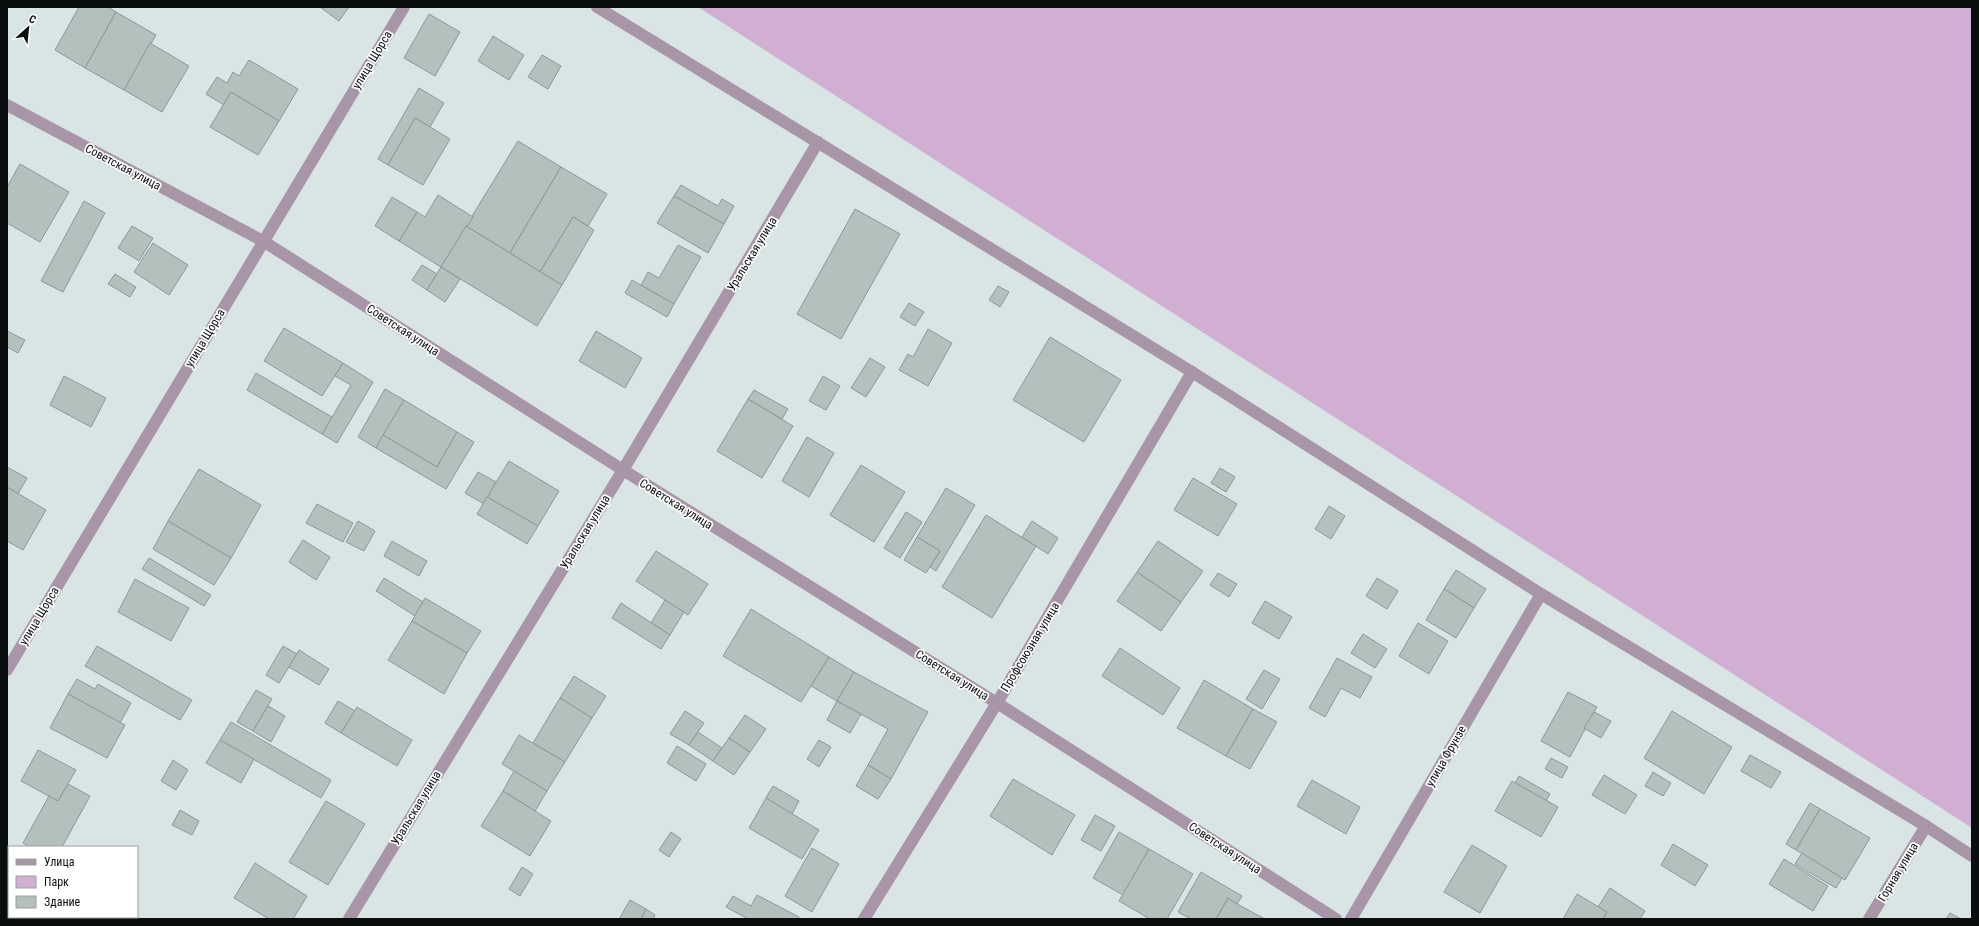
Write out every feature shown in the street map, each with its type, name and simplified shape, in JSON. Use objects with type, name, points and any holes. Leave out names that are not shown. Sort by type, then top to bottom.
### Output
[{"type":"street","name":"улица Щорса","points":[[7,670],[404,7]]},
{"type":"street","points":[[597,7],[1192,372],[1541,594],[1926,826],[1972,856]]},
{"type":"street","name":"Советская улица","points":[[7,105],[263,241],[623,470],[997,703],[1336,919]]},
{"type":"street","name":"Уральская улица","points":[[349,919],[623,470],[818,142]]},
{"type":"street","name":"Профсоюзная улица","points":[[864,919],[997,703],[1192,372]]},
{"type":"street","name":"улица Фрунзе","points":[[1351,919],[1541,594]]},
{"type":"street","name":"Горная улица","points":[[1869,919],[1926,826]]},
{"type":"green space","points":[[698,7],[1972,7],[1972,828]]},
{"type":"building","points":[[79,7],[108,7],[116,12],[85,68],[55,50]]},
{"type":"building","points":[[320,7],[349,7],[339,21]]},
{"type":"building","points":[[116,12],[156,35],[124,90],[85,68]]},
{"type":"building","points":[[429,14],[460,32],[435,76],[404,58]]},
{"type":"building","points":[[493,36],[524,55],[509,80],[478,61]]},
{"type":"building","points":[[150,43],[189,66],[162,112],[124,90]]},
{"type":"building","points":[[542,55],[561,66],[548,89],[528,77]]},
{"type":"building","points":[[249,60],[298,89],[279,121],[231,92],[224,105],[206,94],[217,77],[227,83],[233,72],[239,76]]},
{"type":"building","points":[[419,88],[444,103],[430,127],[415,118],[388,165],[378,159]]},
{"type":"building","points":[[231,92],[279,121],[258,155],[210,127]]},
{"type":"building","points":[[415,118],[450,139],[423,185],[388,165]]},
{"type":"building","points":[[518,141],[561,167],[510,253],[466,226]]},
{"type":"building","points":[[20,164],[69,192],[40,242],[7,223],[7,187]]},
{"type":"building","points":[[561,167],[607,194],[588,226],[573,217],[540,272],[510,253]]},
{"type":"building","points":[[681,185],[718,206],[722,199],[734,206],[724,224],[674,196]]},
{"type":"building","points":[[438,195],[473,217],[441,267],[399,241],[417,212],[425,217]]},
{"type":"building","points":[[674,196],[724,224],[708,253],[657,223]]},
{"type":"building","points":[[392,197],[417,212],[399,241],[375,226]]},
{"type":"building","points":[[84,201],[105,213],[63,292],[41,281]]},
{"type":"building","points":[[855,209],[900,234],[841,339],[797,314]]},
{"type":"building","points":[[573,217],[594,230],[562,285],[540,272]]},
{"type":"building","points":[[132,226],[153,238],[139,261],[118,248]]},
{"type":"building","points":[[466,226],[562,285],[537,326],[441,267]]},
{"type":"building","points":[[153,243],[188,265],[169,295],[134,272]]},
{"type":"building","points":[[678,245],[701,257],[674,304],[641,285],[648,272],[659,278]]},
{"type":"building","points":[[422,265],[437,274],[427,290],[412,280]]},
{"type":"building","points":[[441,267],[460,279],[445,302],[427,290]]},
{"type":"building","points":[[115,274],[136,287],[130,297],[108,284]]},
{"type":"building","points":[[632,280],[674,304],[667,317],[625,293]]},
{"type":"building","points":[[998,286],[1009,292],[1000,307],[989,300]]},
{"type":"building","points":[[909,303],[924,312],[915,326],[900,317]]},
{"type":"building","points":[[284,328],[343,363],[322,396],[264,361]]},
{"type":"building","points":[[928,329],[952,343],[928,386],[899,370],[908,354],[913,357]]},
{"type":"building","points":[[7,331],[25,340],[18,353],[7,347]]},
{"type":"building","points":[[596,331],[642,358],[625,388],[579,361]]},
{"type":"building","points":[[1050,337],[1121,380],[1084,442],[1013,400]]},
{"type":"building","points":[[870,358],[885,367],[866,397],[851,388]]},
{"type":"building","points":[[343,363],[373,382],[337,443],[322,434],[351,385],[335,376]]},
{"type":"building","points":[[256,373],[332,417],[322,434],[247,390]]},
{"type":"building","points":[[64,376],[106,398],[91,427],[50,405]]},
{"type":"building","points":[[823,376],[840,386],[826,410],[809,401]]},
{"type":"building","points":[[385,389],[404,400],[376,448],[358,437]]},
{"type":"building","points":[[754,390],[788,409],[782,419],[748,399]]},
{"type":"building","points":[[748,399],[793,426],[762,478],[717,451]]},
{"type":"building","points":[[404,400],[457,432],[437,467],[383,435]]},
{"type":"building","points":[[457,432],[474,442],[446,489],[376,448],[383,435],[437,467]]},
{"type":"building","points":[[807,437],[834,453],[809,497],[782,481]]},
{"type":"building","points":[[509,461],[559,491],[538,526],[487,497]]},
{"type":"building","points":[[861,465],[905,492],[874,542],[830,515]]},
{"type":"building","points":[[7,467],[27,478],[18,494],[7,487]]},
{"type":"building","points":[[1220,468],[1235,477],[1226,492],[1211,483]]},
{"type":"building","points":[[199,469],[261,505],[231,558],[168,521]]},
{"type":"building","points":[[478,472],[496,482],[484,504],[465,493]]},
{"type":"building","points":[[1193,478],[1237,504],[1218,536],[1174,510]]},
{"type":"building","points":[[7,487],[46,510],[23,550],[7,541]]},
{"type":"building","points":[[946,488],[975,505],[936,571],[930,567],[940,551],[917,537]]},
{"type":"building","points":[[487,497],[538,526],[527,544],[477,514]]},
{"type":"building","points":[[317,504],[353,523],[343,542],[306,523]]},
{"type":"building","points":[[1329,506],[1345,516],[1331,539],[1315,529]]},
{"type":"building","points":[[906,512],[922,522],[900,558],[884,548]]},
{"type":"building","points":[[986,515],[1036,546],[992,618],[942,587]]},
{"type":"building","points":[[168,521],[231,558],[214,585],[153,549]]},
{"type":"building","points":[[358,521],[375,531],[364,551],[346,542]]},
{"type":"building","points":[[1032,521],[1058,538],[1048,554],[1022,537]]},
{"type":"building","points":[[917,537],[940,551],[926,573],[904,560]]},
{"type":"building","points":[[303,540],[330,557],[316,580],[289,562]]},
{"type":"building","points":[[392,541],[427,561],[419,576],[384,556]]},
{"type":"building","points":[[1158,541],[1203,571],[1181,602],[1137,572]]},
{"type":"building","points":[[656,551],[708,584],[688,615],[636,581]]},
{"type":"building","points":[[149,558],[211,595],[204,606],[142,569]]},
{"type":"building","points":[[1456,570],[1486,589],[1474,608],[1444,589]]},
{"type":"building","points":[[1137,572],[1181,602],[1161,631],[1117,601]]},
{"type":"building","points":[[1218,573],[1237,584],[1229,597],[1210,585]]},
{"type":"building","points":[[384,578],[423,602],[415,616],[376,591]]},
{"type":"building","points":[[1377,578],[1398,591],[1387,609],[1366,596]]},
{"type":"building","points":[[135,579],[189,608],[171,641],[118,612]]},
{"type":"building","points":[[1444,589],[1474,608],[1456,638],[1426,620]]},
{"type":"building","points":[[425,598],[481,631],[467,653],[412,621]]},
{"type":"building","points":[[665,600],[684,612],[670,635],[651,623]]},
{"type":"building","points":[[1265,601],[1292,617],[1279,639],[1252,623]]},
{"type":"building","points":[[621,603],[670,635],[661,649],[612,618]]},
{"type":"building","points":[[751,609],[829,657],[801,702],[723,656]]},
{"type":"building","points":[[412,621],[467,653],[444,694],[388,660]]},
{"type":"building","points":[[1418,623],[1448,641],[1429,674],[1399,656]]},
{"type":"building","points":[[1363,634],[1387,649],[1375,668],[1351,653]]},
{"type":"building","points":[[97,646],[192,700],[180,720],[85,666]]},
{"type":"building","points":[[283,646],[297,654],[279,683],[266,675]]},
{"type":"building","points":[[1120,648],[1180,688],[1163,715],[1102,676]]},
{"type":"building","points":[[299,650],[329,669],[319,685],[289,667]]},
{"type":"building","points":[[829,657],[854,672],[837,701],[811,686]]},
{"type":"building","points":[[1337,658],[1372,677],[1360,698],[1341,688],[1325,717],[1309,708]]},
{"type":"building","points":[[1264,670],[1280,679],[1262,709],[1246,699]]},
{"type":"building","points":[[854,672],[928,712],[891,779],[868,765],[888,729],[837,701]]},
{"type":"building","points":[[574,676],[606,696],[592,718],[560,698]]},
{"type":"building","points":[[77,679],[95,689],[98,684],[131,703],[120,723],[68,694]]},
{"type":"building","points":[[1204,680],[1253,709],[1226,756],[1177,728]]},
{"type":"building","points":[[256,690],[272,699],[253,731],[237,722]]},
{"type":"building","points":[[1568,692],[1597,707],[1570,757],[1541,741]]},
{"type":"building","points":[[68,694],[125,725],[107,758],[50,728]]},
{"type":"building","points":[[560,698],[592,718],[565,762],[533,743]]},
{"type":"building","points":[[338,701],[355,711],[341,733],[325,723]]},
{"type":"building","points":[[837,701],[861,714],[850,733],[827,720]]},
{"type":"building","points":[[268,706],[285,716],[271,742],[253,731]]},
{"type":"building","points":[[357,707],[412,740],[397,766],[341,733]]},
{"type":"building","points":[[1253,709],[1277,722],[1250,769],[1226,756]]},
{"type":"building","points":[[685,711],[704,723],[689,745],[670,734]]},
{"type":"building","points":[[1672,711],[1732,747],[1704,794],[1644,758]]},
{"type":"building","points":[[1594,712],[1611,721],[1601,738],[1584,728]]},
{"type":"building","points":[[745,715],[766,729],[750,752],[729,738]]},
{"type":"building","points":[[231,722],[331,780],[321,798],[220,740]]},
{"type":"building","points":[[698,732],[722,748],[713,761],[689,745]]},
{"type":"building","points":[[519,735],[565,762],[547,791],[502,764]]},
{"type":"building","points":[[729,738],[750,752],[734,775],[713,761]]},
{"type":"building","points":[[220,740],[254,759],[241,783],[206,763]]},
{"type":"building","points":[[819,740],[831,747],[819,767],[807,759]]},
{"type":"building","points":[[677,746],[706,764],[696,781],[667,763]]},
{"type":"building","points":[[38,750],[76,770],[58,801],[21,781]]},
{"type":"building","points":[[1750,755],[1781,772],[1771,788],[1741,771]]},
{"type":"building","points":[[1551,758],[1568,767],[1562,778],[1545,769]]},
{"type":"building","points":[[173,760],[188,770],[176,790],[161,781]]},
{"type":"building","points":[[868,765],[891,779],[878,799],[856,786]]},
{"type":"building","points":[[514,771],[547,791],[535,811],[503,791]]},
{"type":"building","points":[[1653,772],[1671,783],[1663,796],[1645,786]]},
{"type":"building","points":[[1604,775],[1637,795],[1625,814],[1592,795]]},
{"type":"building","points":[[1519,776],[1550,794],[1546,801],[1515,783]]},
{"type":"building","points":[[1013,779],[1075,815],[1052,855],[990,816]]},
{"type":"building","points":[[1312,780],[1360,807],[1346,834],[1297,806]]},
{"type":"building","points":[[1512,781],[1558,807],[1541,837],[1495,811]]},
{"type":"building","points":[[68,784],[90,796],[63,846],[28,846],[23,843],[49,796],[58,801]]},
{"type":"building","points":[[773,786],[799,801],[792,814],[766,798]]},
{"type":"building","points":[[503,791],[551,821],[530,856],[481,826]]},
{"type":"building","points":[[766,798],[819,830],[802,859],[749,828]]},
{"type":"building","points":[[326,801],[365,824],[328,885],[289,862]]},
{"type":"building","points":[[1810,803],[1820,809],[1796,850],[1786,844]]},
{"type":"building","points":[[1820,809],[1870,838],[1845,880],[1796,850]]},
{"type":"building","points":[[180,810],[199,821],[192,835],[172,825]]},
{"type":"building","points":[[1095,815],[1115,826],[1101,851],[1081,840]]},
{"type":"building","points":[[671,832],[681,839],[669,857],[659,850]]},
{"type":"building","points":[[1119,832],[1149,849],[1123,895],[1093,878]]},
{"type":"building","points":[[1673,844],[1708,865],[1695,886],[1661,865]]},
{"type":"building","points":[[1472,845],[1507,866],[1480,913],[1444,892]]},
{"type":"building","points":[[812,848],[839,864],[812,912],[785,896]]},
{"type":"building","points":[[1149,849],[1193,874],[1167,919],[1150,919],[1119,901]]},
{"type":"building","points":[[1802,853],[1842,878],[1836,888],[1795,864]]},
{"type":"building","points":[[1784,859],[1828,886],[1813,911],[1769,884]]},
{"type":"building","points":[[255,863],[307,896],[293,919],[269,919],[234,898]]},
{"type":"building","points":[[522,867],[533,874],[520,896],[509,889]]},
{"type":"building","points":[[1201,872],[1242,896],[1237,904],[1228,898],[1216,919],[1191,919],[1178,912]]},
{"type":"building","points":[[1610,888],[1645,911],[1640,919],[1603,919],[1607,912],[1598,907]]},
{"type":"building","points":[[1577,894],[1607,912],[1603,919],[1563,919]]},
{"type":"building","points":[[757,895],[799,917],[798,919],[748,919],[726,907],[733,896],[751,906]]},
{"type":"building","points":[[1228,898],[1237,904],[1265,919],[1216,919]]},
{"type":"building","points":[[630,900],[646,909],[641,919],[619,919]]},
{"type":"building","points":[[646,909],[655,915],[653,919],[641,919]]},
{"type":"building","points":[[1950,913],[1961,919],[1946,919]]}]
